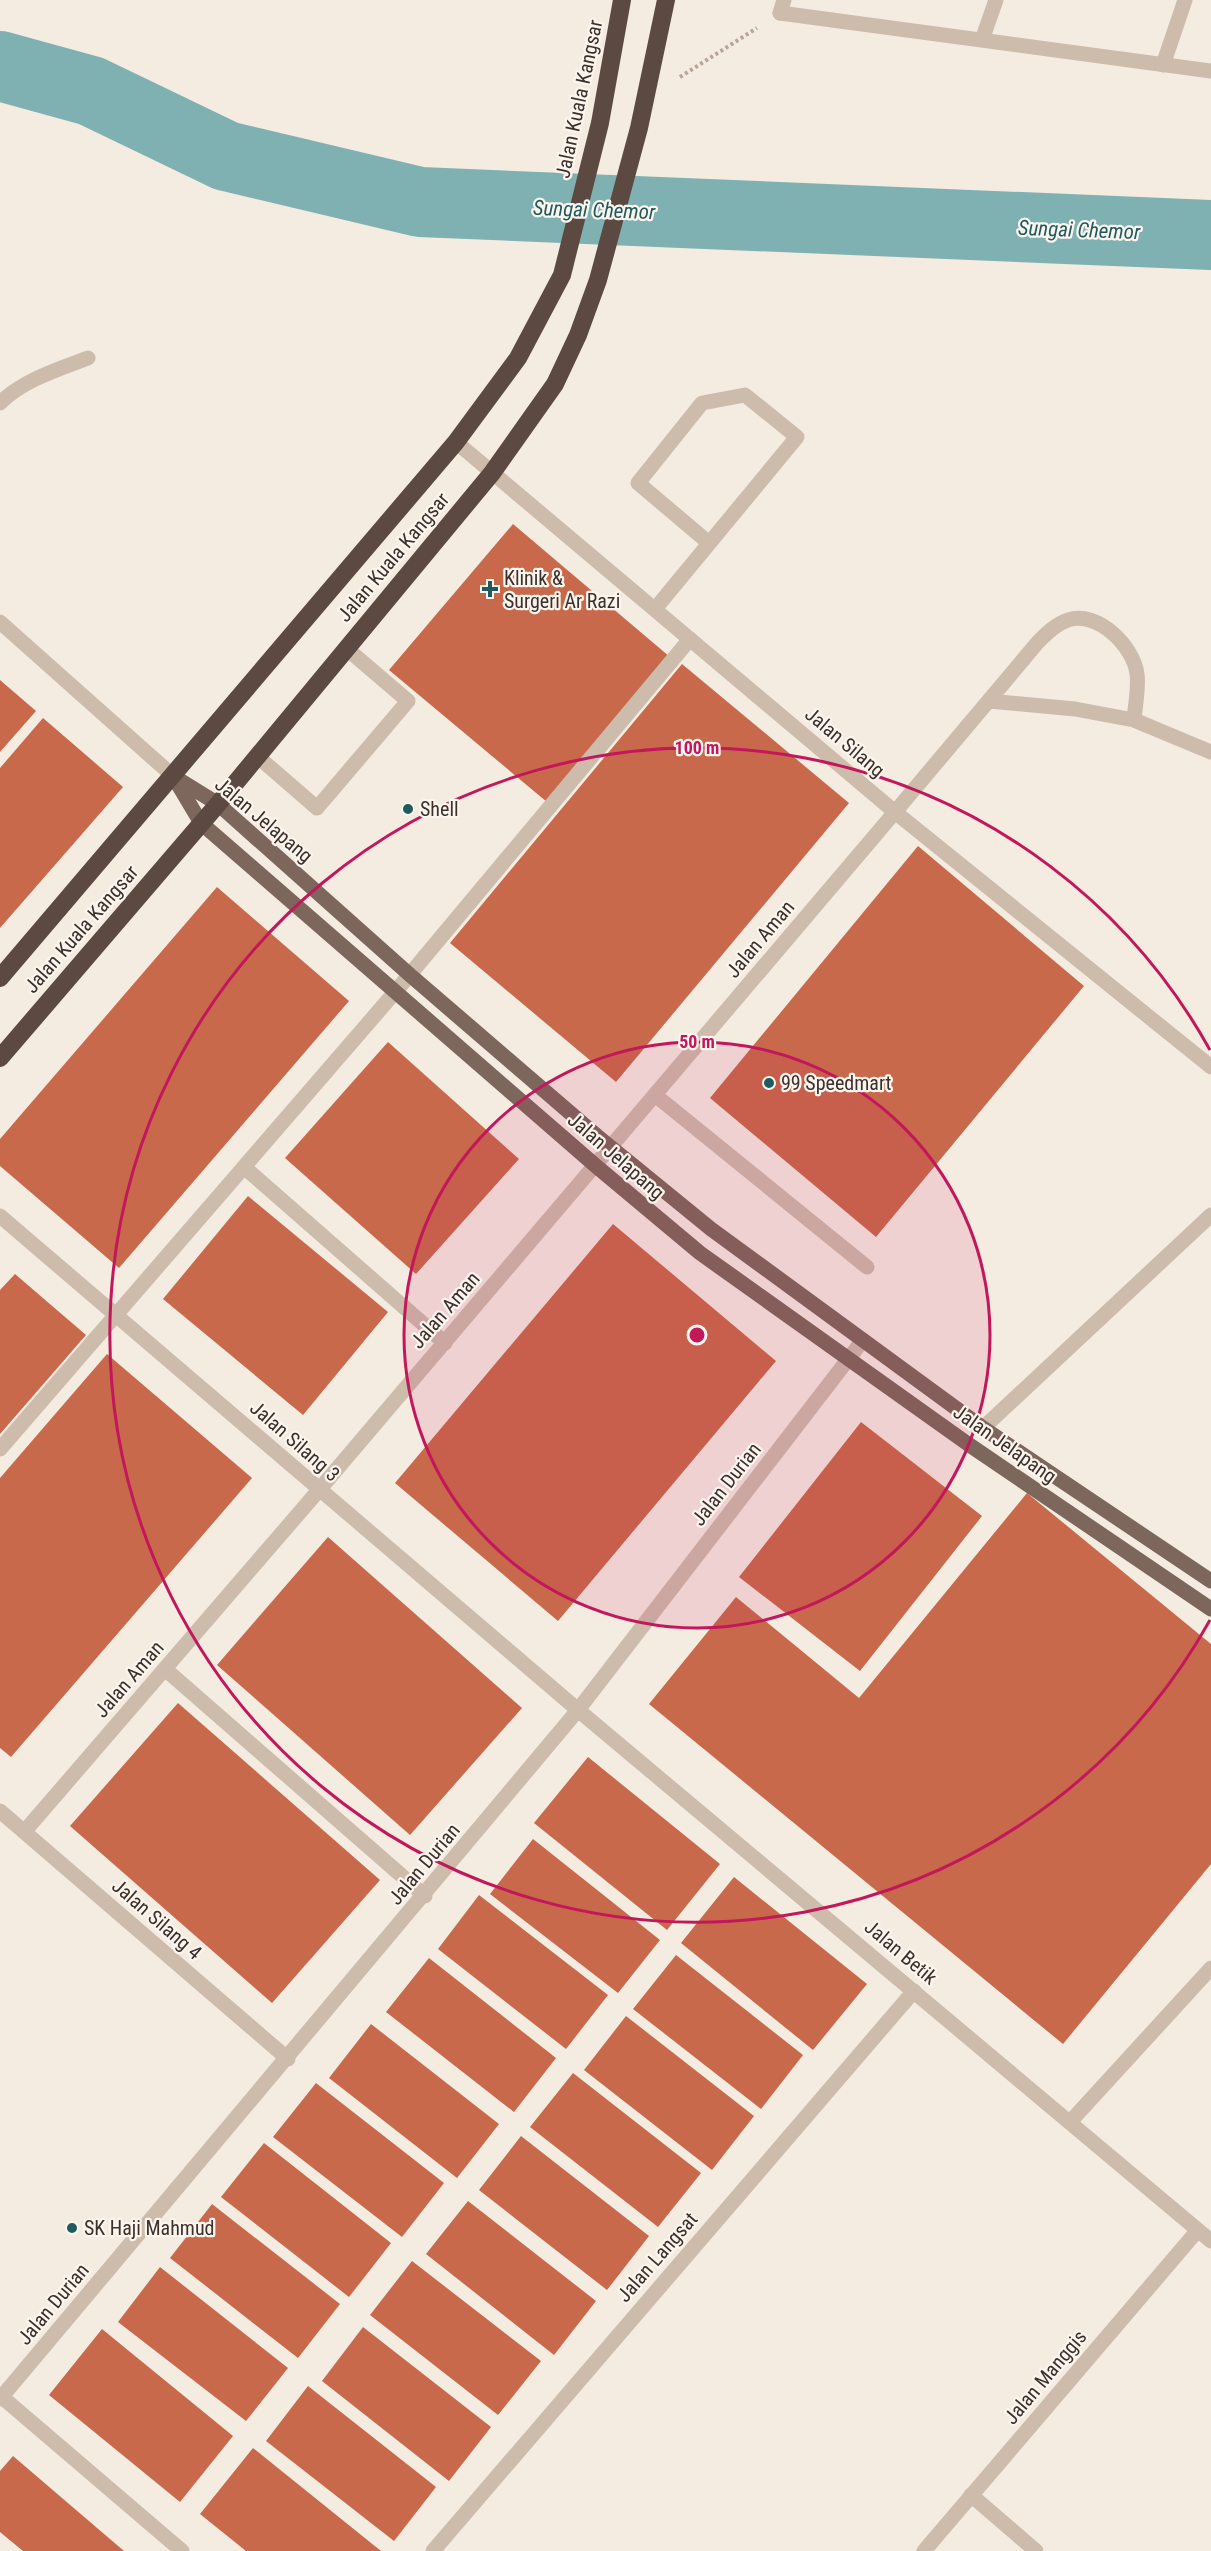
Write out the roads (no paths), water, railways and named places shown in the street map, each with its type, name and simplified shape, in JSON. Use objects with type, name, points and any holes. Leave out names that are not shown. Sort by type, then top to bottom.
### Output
[{"type":"highway","name":"Jalan Kuala Kangsar","points":[[0,978],[456,442],[518,358],[562,275],[600,123],[622,0]]},
{"type":"highway","name":"Jalan Kuala Kangsar","points":[[0,1059],[218,804],[492,473],[555,384],[578,335],[598,280],[639,128],[666,0]]},
{"type":"main road","name":"Jalan Jelapang","points":[[173,776],[218,804],[410,975],[711,1229],[982,1428],[1211,1581]]},
{"type":"main road","name":"Jalan Jelapang","points":[[173,776],[201,823],[596,1166],[700,1253],[1045,1497],[1211,1609]]},
{"type":"street","points":[[982,40],[996,0]]},
{"type":"street","points":[[1163,65],[1185,0]]},
{"type":"street","points":[[782,7],[982,40],[1211,71]]},
{"type":"street","points":[[0,403],[7,396],[48,373],[88,358]]},
{"type":"street","points":[[655,609],[797,437],[745,395],[702,403],[638,483],[709,543]]},
{"type":"street","name":"Jalan Silang","points":[[456,442],[895,812],[1211,1067]]},
{"type":"street","name":"Jalan Aman","points":[[24,1832],[320,1490],[596,1166],[610,1146],[1052,629],[1069,619],[1087,620],[1103,627],[1119,639],[1130,652],[1137,674],[1134,720]]},
{"type":"street","points":[[0,622],[173,776]]},
{"type":"street","points":[[0,1449],[396,992],[690,639]]},
{"type":"street","points":[[257,756],[317,808],[408,701],[346,648]]},
{"type":"street","points":[[989,701],[1075,709],[1134,720],[1211,752]]},
{"type":"street","points":[[655,1095],[867,1267]]},
{"type":"street","points":[[244,1167],[445,1343]]},
{"type":"street","points":[[982,1428],[1211,1215]]},
{"type":"street","name":"Jalan Silang 3","points":[[0,1216],[563,1696]]},
{"type":"street","name":"Jalan Durian","points":[[1,2398],[579,1710],[863,1341]]},
{"type":"street","points":[[165,1670],[425,1896]]},
{"type":"street","name":"Jalan Betik","points":[[563,1696],[1211,2241]]},
{"type":"street","name":"Jalan Silang 4","points":[[0,1811],[288,2059]]},
{"type":"street","points":[[1070,2122],[1211,1968]]},
{"type":"street","name":"Jalan Langsat","points":[[433,2551],[914,1991]]},
{"type":"street","name":"Jalan Manggis","points":[[924,2551],[1197,2229]]},
{"type":"street","points":[[1,2398],[182,2551]]},
{"type":"street","points":[[971,2495],[1036,2551]]},
{"type":"waterway","name":"Sungai Chemor","points":[[0,66],[91,91],[226,156],[420,202],[1211,235]]},
{"type":"place","name":"Klinik & Surgeri Ar Razi","points":[[490,589]]},
{"type":"place","name":"Shell","points":[[408,809]]},
{"type":"place","name":"99 Speedmart","points":[[769,1083]]},
{"type":"place","name":"SK Haji Mahmud","points":[[72,2228]]}]
